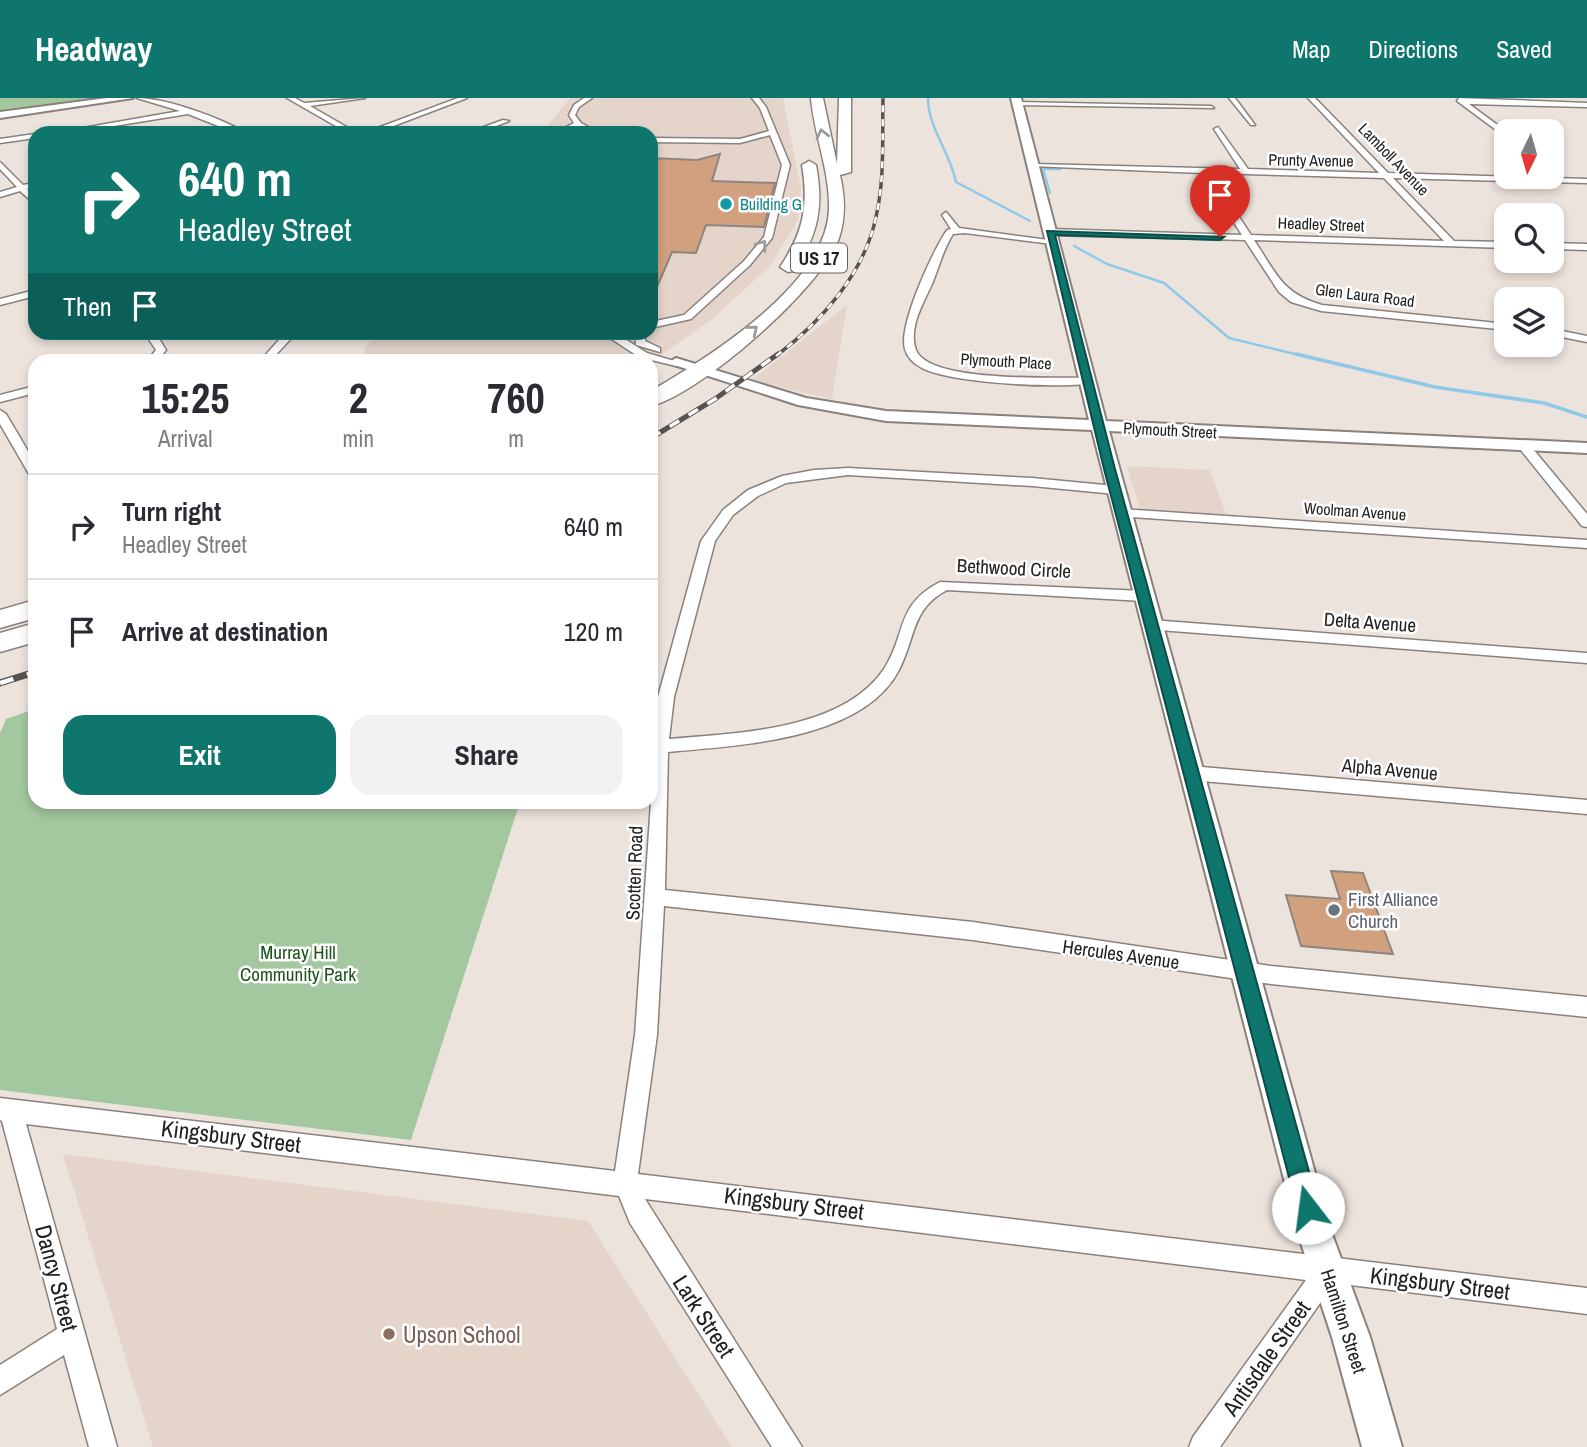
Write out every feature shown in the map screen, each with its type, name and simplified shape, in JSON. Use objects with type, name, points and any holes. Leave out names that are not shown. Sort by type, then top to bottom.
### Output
[{"type":"highway","name":"US 17","points":[[658,396],[699,371],[757,328],[790,295],[824,250],[837,214],[835,187],[819,122],[817,98]]},
{"type":"highway","points":[[837,214],[844,182],[845,98]]},
{"type":"highway","name":"US 17","points":[[780,277],[802,247],[815,214],[815,193],[805,148]]},
{"type":"highway","points":[[658,374],[727,326]]},
{"type":"highway","points":[[0,619],[28,611]]},
{"type":"highway","points":[[0,643],[28,634]]},
{"type":"street","points":[[0,115],[128,98]]},
{"type":"street","points":[[140,98],[225,126]]},
{"type":"street","points":[[165,98],[233,126]]},
{"type":"street","points":[[290,98],[340,126]]},
{"type":"street","points":[[302,105],[362,98]]},
{"type":"street","points":[[387,126],[464,98]]},
{"type":"street","points":[[582,126],[572,114],[573,108],[589,98]]},
{"type":"street","points":[[658,323],[687,317],[750,260],[768,238],[786,169],[784,156],[763,107],[755,98]]},
{"type":"street","points":[[1232,98],[1253,124]]},
{"type":"street","name":"Lamboll Avenue","points":[[1311,98],[1452,244]]},
{"type":"street","points":[[1571,98],[1587,112]]},
{"type":"street","points":[[1459,100],[1587,105]]},
{"type":"street","points":[[1459,100],[1494,126]]},
{"type":"street","points":[[1016,101],[1210,108]]},
{"type":"street","name":"Hamilton Street","points":[[1016,101],[1098,427],[1315,1234],[1351,1337],[1382,1447]]},
{"type":"street","points":[[102,126],[189,112]]},
{"type":"street","points":[[490,126],[508,119],[502,126]]},
{"type":"street","points":[[574,126],[578,124]]},
{"type":"street","points":[[1218,128],[1246,172]]},
{"type":"street","points":[[658,138],[729,141],[773,132]]},
{"type":"street","points":[[0,141],[28,137]]},
{"type":"street","points":[[0,164],[28,194]]},
{"type":"street","name":"Prunty Avenue","points":[[1034,166],[1587,181]]},
{"type":"street","name":"Glen Laura Road","points":[[1205,171],[1282,290],[1301,302],[1321,307],[1494,326]]},
{"type":"street","points":[[1566,180],[1576,188]]},
{"type":"street","points":[[0,195],[28,186]]},
{"type":"street","points":[[946,215],[956,230],[1051,236]]},
{"type":"street","name":"Plymouth Place","points":[[956,230],[947,236],[936,267],[915,306],[910,326],[913,356],[929,368],[955,375],[1087,381]]},
{"type":"street","name":"Headley Street","points":[[1051,236],[1494,245]]},
{"type":"street","points":[[1564,246],[1587,247]]},
{"type":"street","points":[[0,302],[28,295]]},
{"type":"street","points":[[1564,334],[1587,339]]},
{"type":"street","points":[[272,354],[285,340]]},
{"type":"street","points":[[619,340],[641,354]]},
{"type":"street","points":[[640,340],[640,343],[663,353],[676,363]]},
{"type":"street","points":[[658,359],[676,363]]},
{"type":"street","name":"Plymouth Street","points":[[676,363],[804,402],[854,412],[934,420],[1587,448]]},
{"type":"street","points":[[0,399],[28,391]]},
{"type":"street","points":[[0,414],[28,462]]},
{"type":"street","points":[[1524,446],[1587,523]]},
{"type":"street","name":"Scotten Road","points":[[625,1182],[646,1035],[656,897],[660,746],[666,696],[708,541],[720,518],[750,494],[788,478],[850,471],[1054,483],[1118,502]]},
{"type":"street","name":"Woolman Avenue","points":[[1118,502],[1587,544]]},
{"type":"street","name":"Bethwood Circle","points":[[660,746],[784,730],[840,713],[876,688],[890,672],[917,602],[927,592],[945,585],[1143,596]]},
{"type":"street","name":"Delta Avenue","points":[[1151,625],[1587,658]]},
{"type":"street","name":"Alpha Avenue","points":[[1190,773],[1587,807]]},
{"type":"street","name":"Hercules Avenue","points":[[656,897],[858,917],[1244,971],[1587,1007]]},
{"type":"street","name":"Kingsbury Street","points":[[6,1109],[625,1182],[1587,1301]]},
{"type":"street","name":"Dancy Street","points":[[6,1109],[103,1447]]},
{"type":"street","name":"Lark Street","points":[[625,1182],[639,1214],[788,1447]]},
{"type":"street","name":"Antisdale Street","points":[[1203,1447],[1328,1270]]},
{"type":"street","points":[[0,1381],[72,1334]]},
{"type":"shaded area","points":[[570,98],[783,98],[801,188],[798,220],[770,266],[711,320],[658,357],[658,354],[366,354],[364,349],[372,340],[658,340],[658,126],[548,126]]},
{"type":"shaded area","points":[[847,305],[832,399],[752,380]]},
{"type":"shaded area","points":[[1127,466],[1210,470],[1227,517],[1140,509]]},
{"type":"shaded area","name":"Upson School","points":[[63,1154],[588,1221],[732,1447],[153,1447]]},
{"type":"green space","points":[[0,98],[114,98],[0,113]]},
{"type":"green space","name":"Murray Hill Community Park","points":[[28,711],[28,809],[518,809],[411,1140],[0,1090],[0,733],[6,719]]},
{"type":"building","points":[[720,154],[712,181],[775,183],[764,227],[706,225],[696,253],[672,252],[658,285],[658,158],[697,160]]},
{"type":"building","name":"First Alliance Church","points":[[1331,871],[1363,873],[1393,954],[1301,946],[1286,895],[1340,899]]},
{"type":"waterway","points":[[928,98],[935,130],[956,182],[1030,221]]},
{"type":"waterway","points":[[153,99],[164,102]]},
{"type":"waterway","points":[[223,122],[233,126]]},
{"type":"waterway","points":[[1050,193],[1043,169],[1060,169]]},
{"type":"waterway","points":[[1074,246],[1107,264],[1164,283],[1229,338],[1303,356]]},
{"type":"waterway","points":[[1296,354],[1435,387],[1544,403],[1587,417]]},
{"type":"railway","points":[[776,356],[824,312],[862,258],[876,217],[881,188],[883,98]]},
{"type":"railway","points":[[658,434],[715,399],[778,354]]},
{"type":"railway","points":[[0,683],[28,674]]},
{"type":"place","name":"Building G","points":[[726,204]]},
{"type":"place","name":"First Alliance Church","points":[[1334,910]]},
{"type":"place","name":"Upson School","points":[[389,1334]]},
{"type":"route","points":[[1220,237],[1050,232],[1109,469],[1308,1208]]}]
